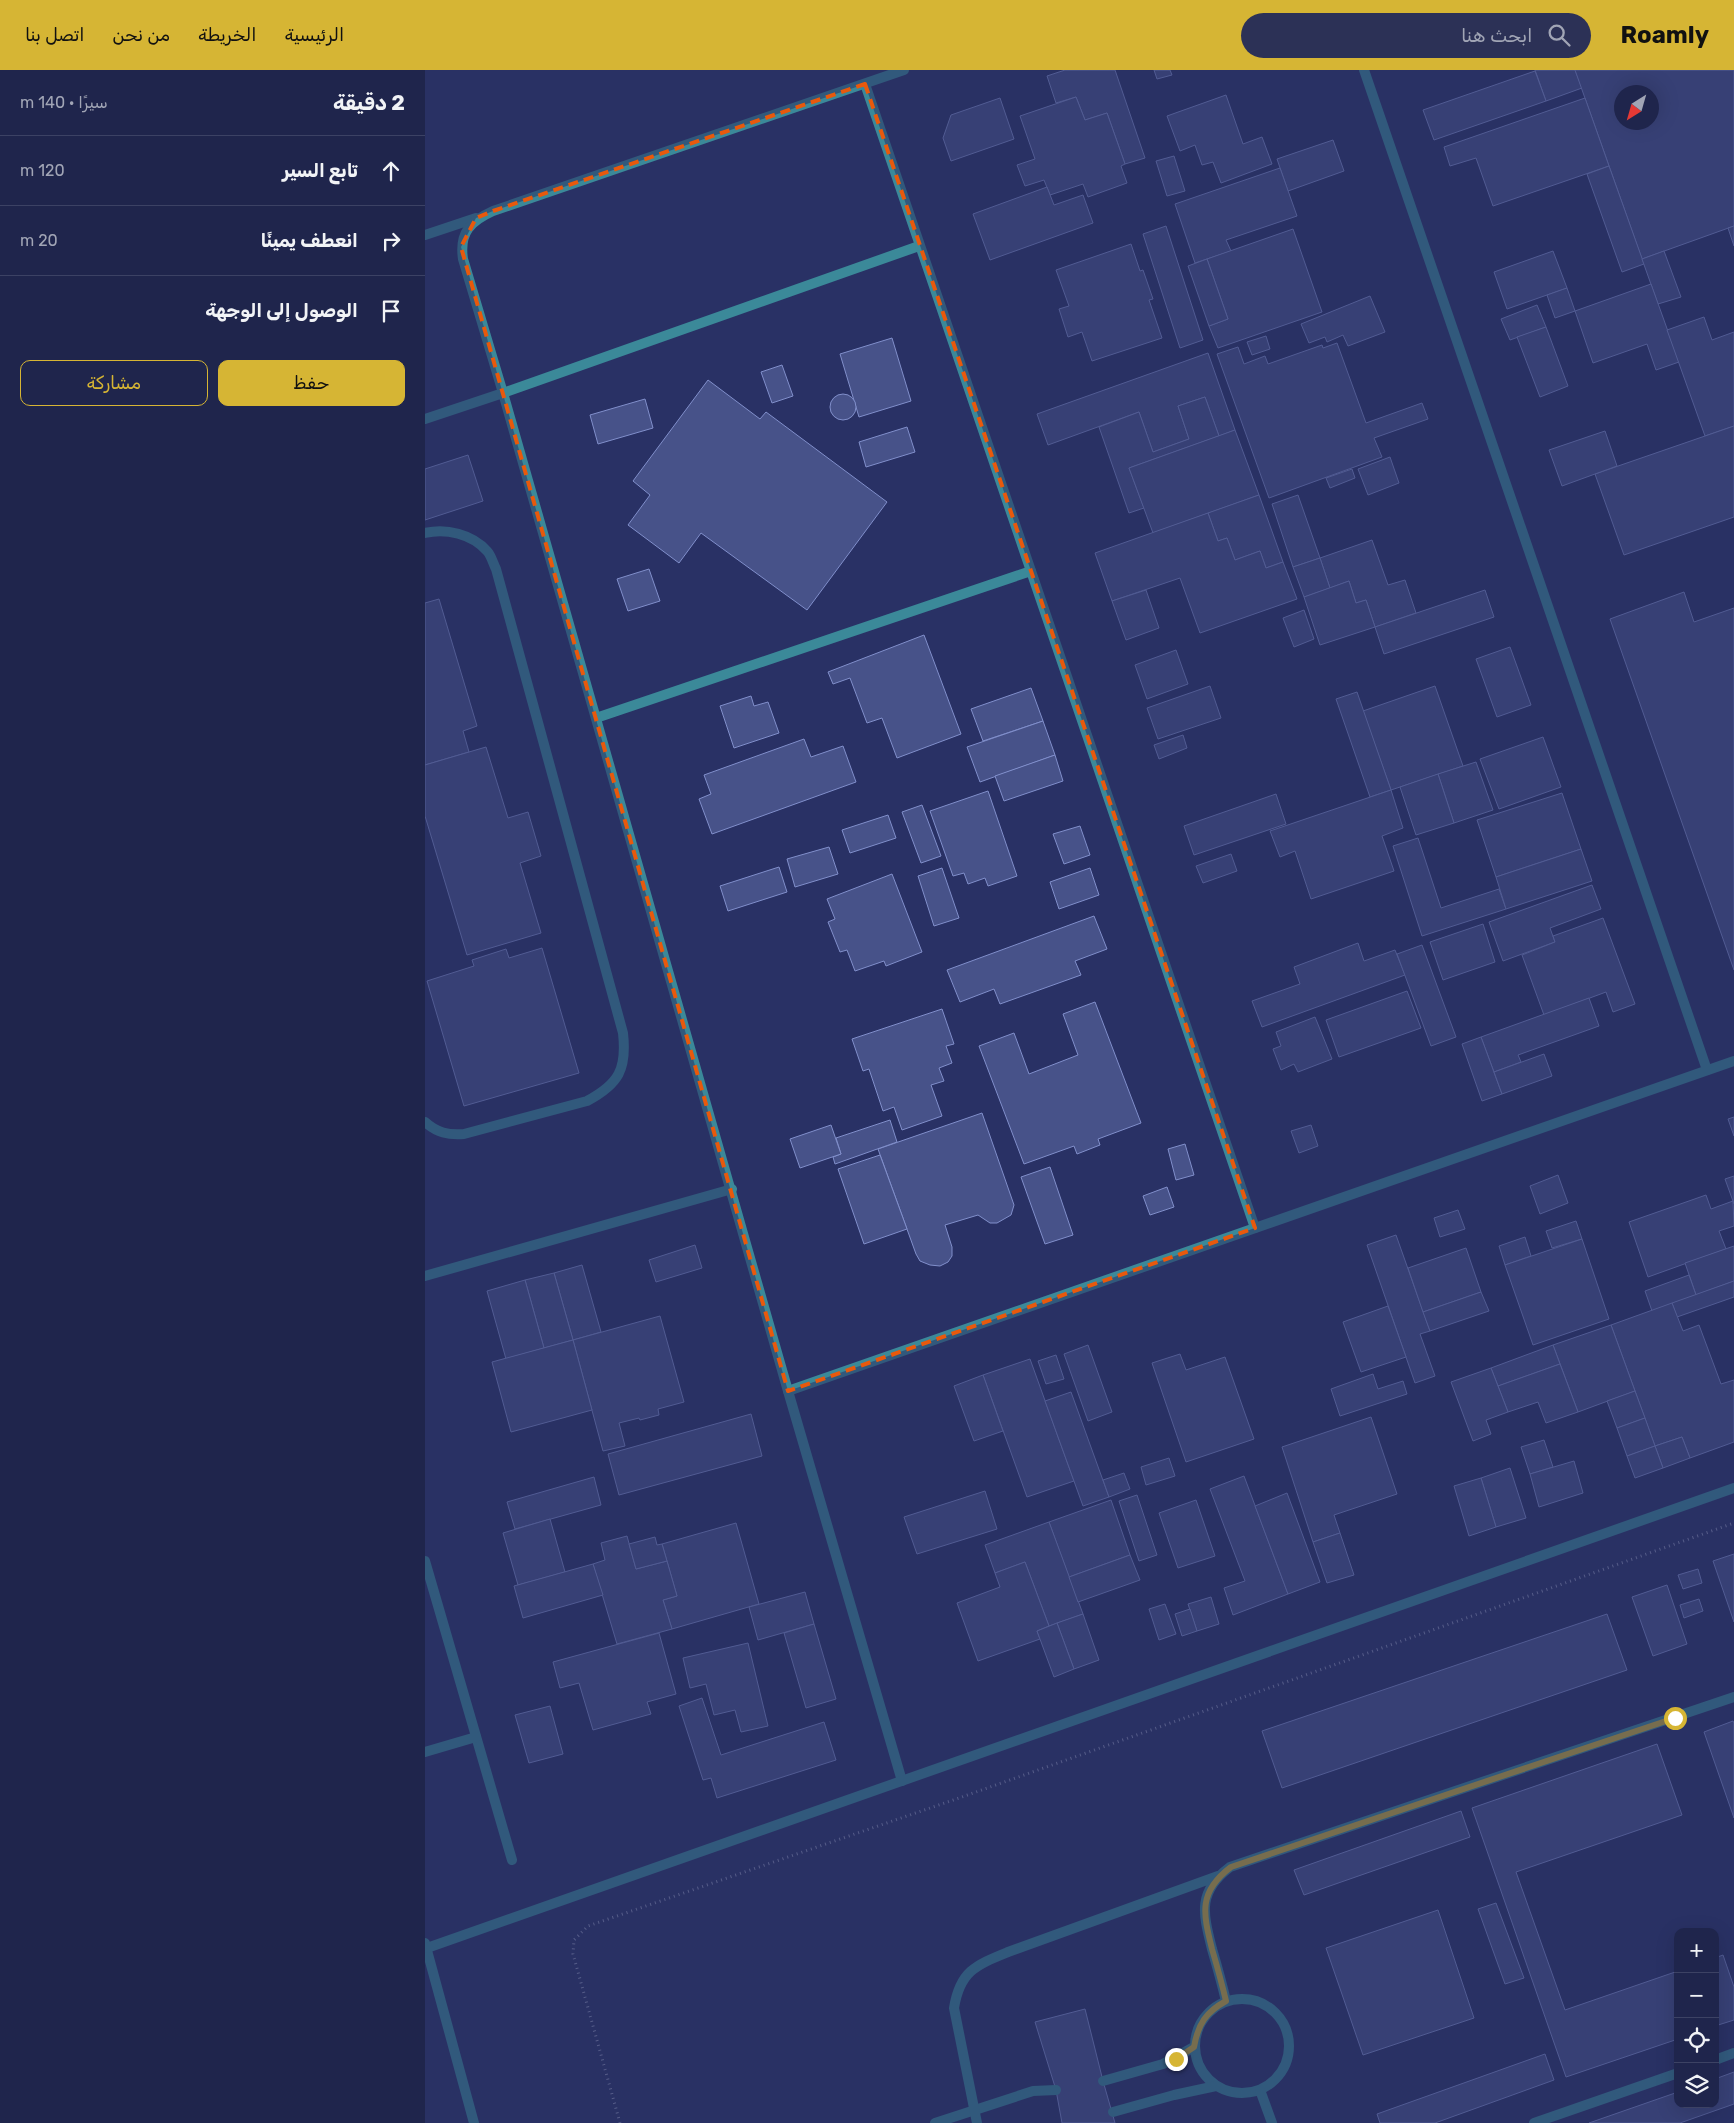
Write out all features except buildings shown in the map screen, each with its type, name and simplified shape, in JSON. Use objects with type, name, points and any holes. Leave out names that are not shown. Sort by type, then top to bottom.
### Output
[{"type":"street","points":[[425,235],[904,70]]},
{"type":"street","points":[[1364,70],[1707,1070]]},
{"type":"street","points":[[865,84],[1255,1228]]},
{"type":"street","points":[[476,218],[465,232],[461,247],[462,253],[732,1189],[788,1391],[902,1781]]},
{"type":"street","points":[[425,419],[503,394],[919,246]]},
{"type":"street","points":[[425,533],[450,532],[471,538],[488,552],[496,569],[623,1033],[626,1054],[619,1075],[606,1091],[587,1101],[464,1134],[449,1135],[434,1130],[425,1122]]},
{"type":"street","points":[[596,718],[1031,571]]},
{"type":"street","points":[[788,1391],[1734,1061]]},
{"type":"street","points":[[425,1276],[732,1189]]},
{"type":"street","points":[[474,2123],[426,1945],[902,1781],[1734,1488]]},
{"type":"street","points":[[425,1561],[512,1860]]},
{"type":"street","points":[[977,2123],[954,2008],[957,1992],[963,1978],[975,1966],[1008,1952],[1218,1876],[1231,1867],[1734,1697]]},
{"type":"street","points":[[425,1752],[476,1738]]},
{"type":"street","points":[[1218,1876],[1207,1895],[1204,1916],[1226,2001]]},
{"type":"street","points":[[1245,1998],[1262,2003],[1277,2014],[1287,2030],[1289,2047],[1286,2065],[1275,2080],[1260,2090],[1246,2094],[1231,2092],[1217,2086],[1201,2070],[1196,2059],[1194,2047],[1197,2032],[1203,2018],[1213,2008],[1226,2001],[1245,1998]]},
{"type":"street","points":[[1103,2081],[1163,2064],[1194,2047]]},
{"type":"street","points":[[1719,2059],[1734,2053]]},
{"type":"street","points":[[1534,2123],[1674,2074]]},
{"type":"street","points":[[1113,2112],[1174,2095],[1217,2086]]},
{"type":"street","points":[[935,2123],[1033,2091],[1056,2090]]},
{"type":"street","points":[[1260,2090],[1272,2123]]},
{"type":"path","points":[[620,2123],[573,1954],[573,1940],[588,1926],[962,1797],[1734,1523]]},
{"type":"highlighted area","points":[[865,84],[1255,1228],[788,1391],[461,247],[476,218],[493,211]]},
{"type":"route","points":[[1176,2059],[1194,2047],[1197,2032],[1203,2018],[1213,2008],[1226,2001],[1204,1916],[1205,1902],[1210,1888],[1218,1876],[1231,1867],[1675,1718]]}]
